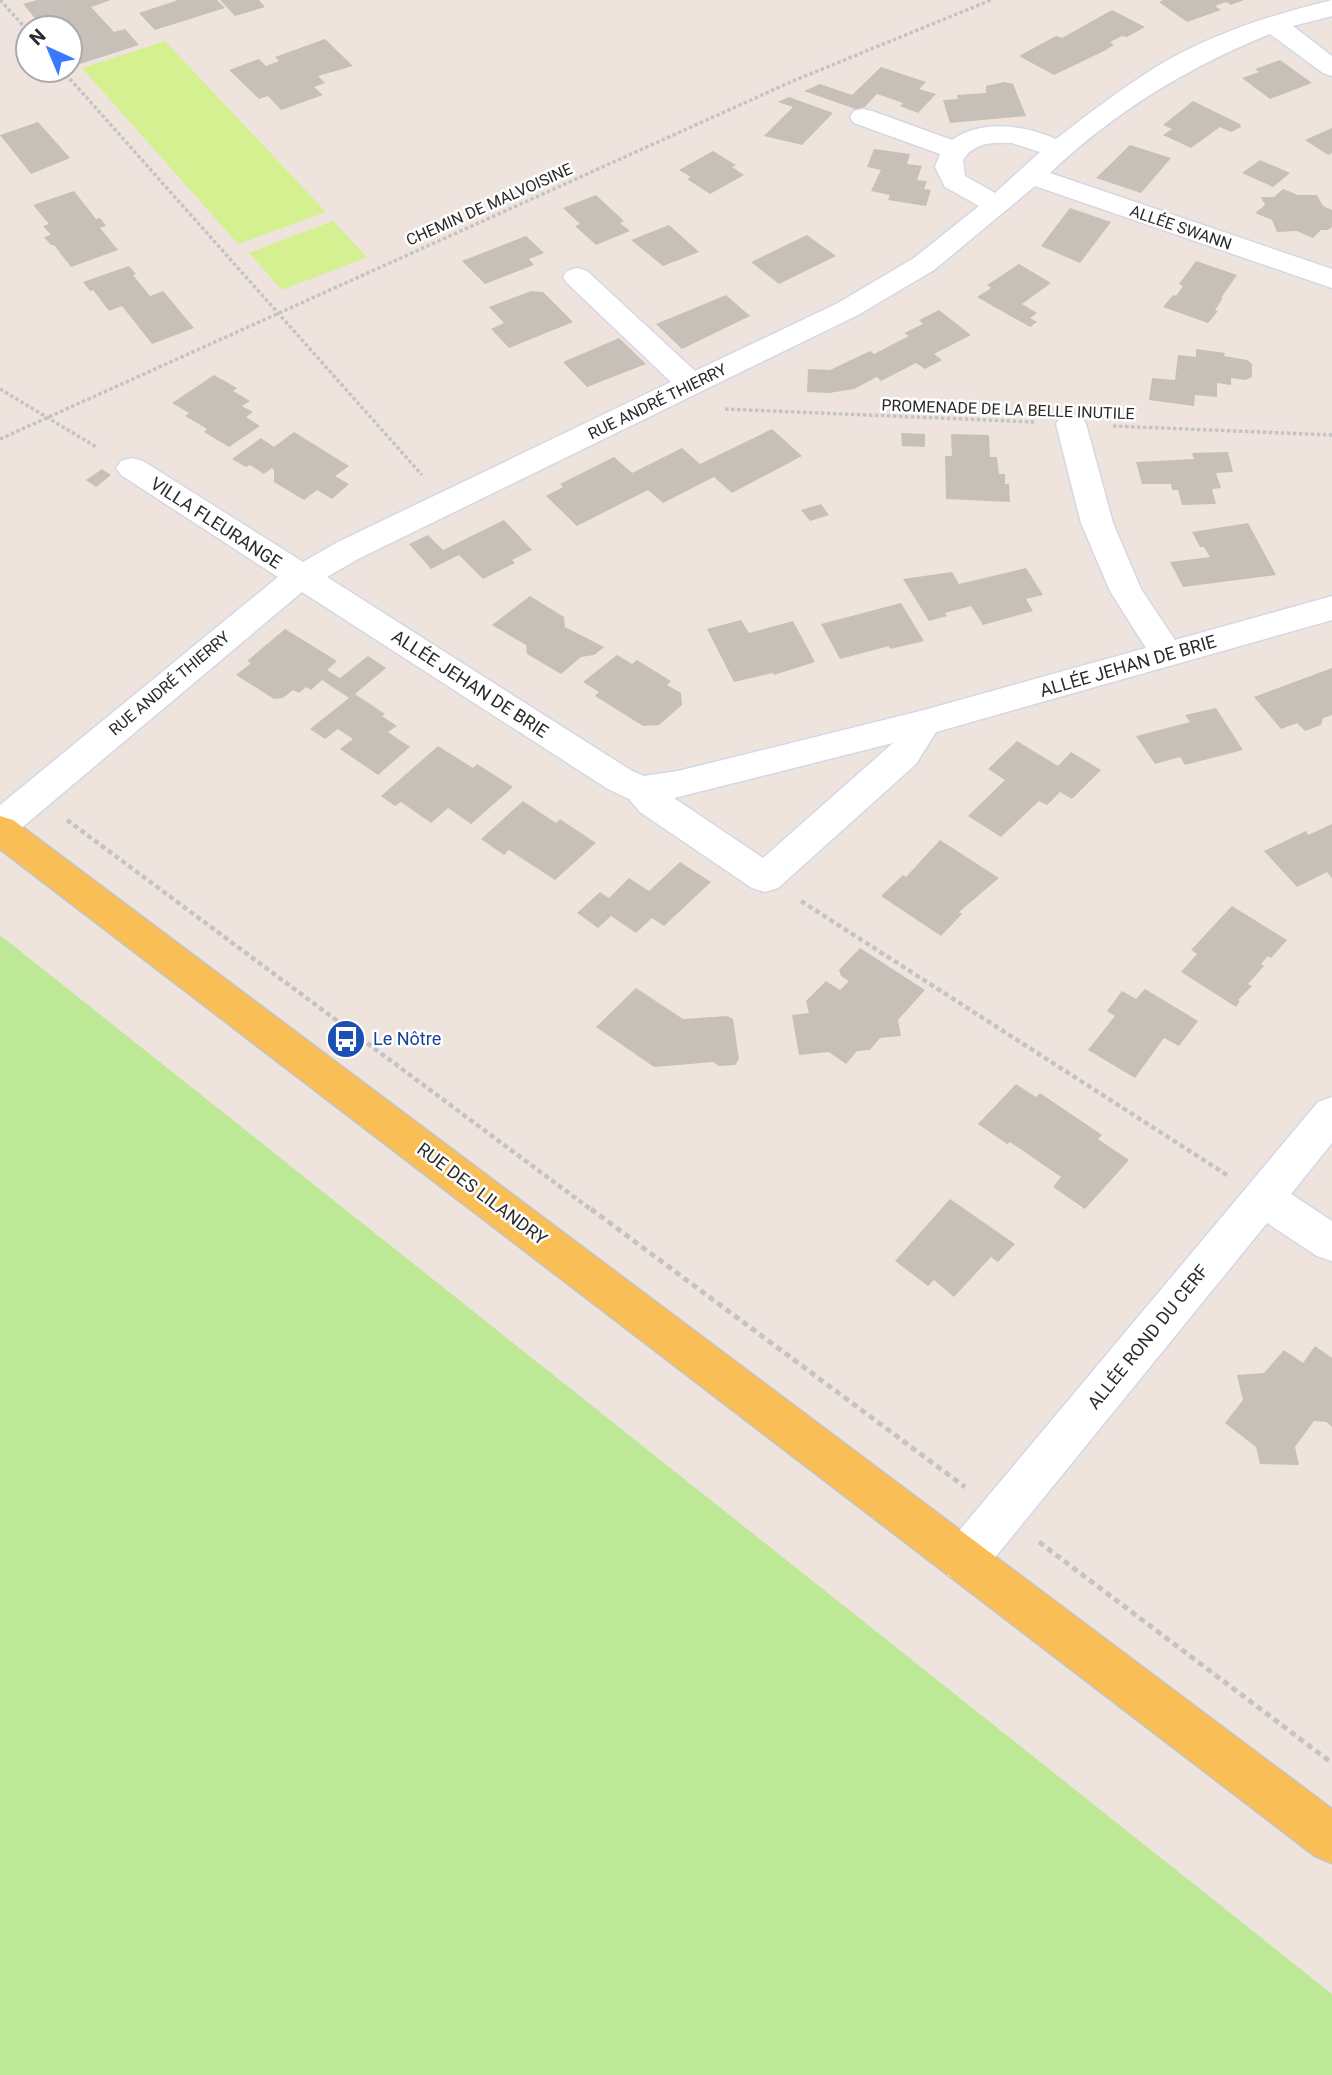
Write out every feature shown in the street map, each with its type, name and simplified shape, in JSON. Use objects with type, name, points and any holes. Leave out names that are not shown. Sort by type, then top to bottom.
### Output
[{"type":"main road","name":"RUE DES LILANDRY","points":[[0,827],[1332,1839]]},
{"type":"street","name":"RUE ANDRÉ THIERRY","points":[[0,827],[268,600],[301,577],[446,502],[848,309],[924,264],[999,204],[1058,150],[1119,103],[1168,71],[1216,47],[1273,24],[1332,8]]},
{"type":"street","points":[[1273,24],[1332,68]]},
{"type":"street","points":[[863,117],[955,150]]},
{"type":"street","points":[[999,204],[967,190],[955,180],[949,171],[949,160],[955,150],[978,137],[1017,135],[1058,150]]},
{"type":"street","name":"ALLÉE SWANN","points":[[1030,175],[1332,279]]},
{"type":"street","points":[[577,277],[691,384]]},
{"type":"street","points":[[1071,424],[1097,523],[1126,591],[1167,655]]},
{"type":"street","name":"VILLA FLEURANGE","points":[[132,468],[301,577]]},
{"type":"street","name":"ALLÉE JEHAN DE BRIE","points":[[301,577],[620,780],[641,790],[653,802],[765,878]]},
{"type":"street","name":"ALLÉE JEHAN DE BRIE","points":[[641,790],[678,784],[924,723],[1332,608]]},
{"type":"street","points":[[765,878],[904,755],[924,723]]},
{"type":"street","name":"ALLÉE ROND DU CERF","points":[[964,1560],[1332,1114]]},
{"type":"street","points":[[1262,1197],[1332,1243]]},
{"type":"path","points":[[0,0],[14,16]]},
{"type":"path","name":"CHEMIN DE MALVOISINE","points":[[0,439],[793,81],[991,0]]},
{"type":"path","points":[[74,84],[446,502]]},
{"type":"path","name":"PROMENADE DE LA BELLE INUTILE","points":[[691,384],[726,410],[1332,435]]},
{"type":"path","points":[[0,389],[132,468]]},
{"type":"path","points":[[35,796],[1002,1514],[1332,1763]]},
{"type":"path","points":[[765,878],[1262,1197]]},
{"type":"green space","points":[[165,41],[326,212],[238,244],[84,67]]},
{"type":"green space","points":[[333,221],[367,257],[282,290],[249,253]]},
{"type":"green space","points":[[0,935],[1332,1994],[1332,2075],[0,2075]]},
{"type":"building","points":[[37,0],[111,0],[91,7],[114,32],[125,29],[139,45],[84,63],[84,14],[31,14],[23,4]]},
{"type":"building","points":[[178,0],[217,0],[225,8],[155,30],[139,13]]},
{"type":"building","points":[[220,0],[259,0],[265,7],[235,16]]},
{"type":"building","points":[[1244,0],[1231,5],[1226,2],[1215,6],[1221,10],[1187,22],[1159,2]]},
{"type":"building","points":[[1112,10],[1145,27],[1127,37],[1122,36],[1110,42],[1114,45],[1054,75],[1019,56],[1056,36],[1062,38]]},
{"type":"building","points":[[325,39],[353,66],[318,76],[325,83],[314,87],[323,95],[281,110],[268,96],[259,99],[229,70],[259,59],[266,66],[279,61],[275,57]]},
{"type":"building","points":[[1280,60],[1312,83],[1270,99],[1242,78],[1259,72],[1255,69]]},
{"type":"building","points":[[881,67],[926,82],[919,89],[936,94],[918,113],[900,106],[903,103],[877,94],[861,111],[804,91],[820,84],[852,95]]},
{"type":"building","points":[[1004,82],[1013,84],[1026,116],[950,123],[943,100],[958,99],[957,95],[986,93],[986,86]]},
{"type":"building","points":[[789,97],[833,113],[802,145],[764,136],[793,107],[778,102]]},
{"type":"building","points":[[1193,101],[1240,124],[1241,127],[1231,132],[1220,127],[1191,148],[1163,135],[1172,129],[1163,125]]},
{"type":"building","points":[[38,122],[70,158],[31,174],[0,135]]},
{"type":"building","points":[[1332,128],[1332,153],[1328,155],[1305,140]]},
{"type":"building","points":[[1130,145],[1171,158],[1141,193],[1096,178]]},
{"type":"building","points":[[874,149],[910,154],[907,164],[922,166],[917,180],[927,181],[924,189],[931,190],[926,206],[888,200],[890,195],[871,191],[881,170],[867,167]]},
{"type":"building","points":[[713,151],[736,165],[732,167],[744,175],[710,194],[687,179],[691,177],[679,170]]},
{"type":"building","points":[[1260,160],[1290,173],[1273,187],[1242,173]]},
{"type":"building","points":[[1283,189],[1298,195],[1317,195],[1323,206],[1332,210],[1332,227],[1321,230],[1313,238],[1297,231],[1277,232],[1272,220],[1255,213],[1265,205],[1261,197],[1274,197]]},
{"type":"building","points":[[74,191],[96,219],[100,218],[106,226],[100,228],[118,250],[71,267],[44,237],[51,235],[43,226],[49,224],[33,205]]},
{"type":"building","points":[[596,195],[624,221],[620,223],[630,231],[596,245],[575,226],[580,224],[563,208]]},
{"type":"building","points":[[1070,208],[1111,222],[1080,263],[1041,246]]},
{"type":"building","points":[[669,225],[699,252],[663,266],[631,240]]},
{"type":"building","points":[[807,235],[836,256],[779,284],[751,262]]},
{"type":"building","points":[[526,236],[544,253],[529,259],[534,265],[485,284],[462,261]]},
{"type":"building","points":[[1196,261],[1237,275],[1221,298],[1215,310],[1218,311],[1208,323],[1163,307],[1173,295],[1176,296],[1183,286],[1179,284]]},
{"type":"building","points":[[1019,264],[1051,283],[1022,304],[1037,313],[1030,318],[1037,322],[1030,327],[977,297],[991,288],[987,285]]},
{"type":"building","points":[[129,266],[150,296],[163,291],[194,328],[152,344],[122,306],[109,311],[93,290],[90,291],[83,282]]},
{"type":"building","points":[[531,291],[543,292],[573,322],[509,348],[491,329],[504,323],[489,307]]},
{"type":"building","points":[[726,295],[750,316],[682,349],[656,324]]},
{"type":"building","points":[[939,310],[971,335],[934,354],[942,360],[925,369],[916,363],[881,381],[877,377],[854,389],[829,393],[807,392],[808,369],[830,370],[870,351],[874,354],[909,336],[904,333],[923,324],[919,320]]},
{"type":"building","points":[[619,338],[646,364],[587,387],[563,362]]},
{"type":"building","points":[[1196,349],[1225,353],[1224,356],[1247,360],[1252,364],[1252,377],[1245,380],[1231,378],[1231,385],[1217,383],[1217,397],[1195,395],[1194,406],[1149,400],[1152,378],[1175,380],[1178,355],[1196,357]]},
{"type":"building","points":[[214,375],[237,388],[233,391],[250,401],[242,406],[253,412],[246,417],[260,426],[229,447],[204,432],[207,429],[185,416],[189,413],[172,403]]},
{"type":"building","points":[[772,429],[802,456],[732,493],[714,477],[663,503],[648,490],[577,526],[546,496],[563,487],[560,484],[614,457],[632,473],[682,448],[700,464]]},
{"type":"building","points":[[294,432],[349,466],[335,476],[349,484],[332,499],[317,490],[304,500],[274,482],[272,468],[264,474],[250,465],[246,467],[232,459],[261,438],[274,447]]},
{"type":"building","points":[[901,433],[925,434],[925,447],[902,446]]},
{"type":"building","points":[[951,434],[989,435],[990,457],[997,457],[999,474],[1005,474],[1005,484],[1009,484],[1010,502],[946,499],[945,456],[952,456]]},
{"type":"building","points":[[1228,452],[1233,472],[1216,473],[1221,488],[1212,489],[1216,504],[1182,505],[1178,490],[1172,490],[1171,484],[1142,484],[1136,462],[1194,459],[1192,453]]},
{"type":"building","points":[[102,469],[111,475],[96,487],[86,480]]},
{"type":"building","points":[[821,504],[829,515],[810,521],[801,510]]},
{"type":"building","points":[[504,520],[532,550],[512,560],[515,563],[483,579],[459,555],[431,569],[409,544],[428,535],[443,550]]},
{"type":"building","points":[[1248,523],[1276,575],[1183,587],[1170,562],[1210,557],[1204,547],[1200,547],[1192,532]]},
{"type":"building","points":[[1026,568],[1043,595],[1026,599],[1033,611],[983,625],[971,606],[945,613],[947,616],[929,621],[903,579],[952,572],[959,584]]},
{"type":"building","points":[[530,596],[564,617],[565,627],[604,647],[594,655],[581,657],[561,674],[527,654],[526,645],[492,625]]},
{"type":"building","points":[[901,603],[924,641],[890,649],[889,646],[840,659],[821,624]]},
{"type":"building","points":[[741,620],[749,633],[793,621],[815,662],[774,675],[773,673],[734,682],[707,629]]},
{"type":"building","points":[[285,629],[337,661],[327,670],[340,678],[368,656],[386,668],[355,694],[385,714],[382,716],[397,726],[388,732],[410,747],[378,775],[340,749],[353,739],[338,729],[325,739],[310,729],[349,698],[322,680],[311,690],[306,687],[299,693],[293,690],[283,698],[274,699],[236,675],[251,663],[247,661]]},
{"type":"building","points":[[617,655],[632,664],[637,660],[671,681],[667,685],[681,693],[682,705],[659,725],[643,726],[595,696],[599,692],[583,682]]},
{"type":"building","points":[[1332,668],[1332,715],[1323,718],[1321,725],[1305,731],[1297,723],[1281,729],[1254,697]]},
{"type":"building","points":[[1216,708],[1243,750],[1185,765],[1180,757],[1155,764],[1136,736],[1190,722],[1185,715]]},
{"type":"building","points":[[1017,741],[1058,766],[1071,752],[1101,770],[1072,799],[1060,792],[1047,805],[1039,801],[1001,837],[968,816],[1005,780],[988,769]]},
{"type":"building","points":[[438,746],[473,768],[477,764],[513,787],[471,824],[448,808],[431,823],[401,802],[395,806],[381,796]]},
{"type":"building","points":[[523,801],[556,823],[560,819],[596,843],[555,880],[509,850],[504,855],[481,839]]},
{"type":"building","points":[[1332,824],[1332,878],[1327,872],[1297,887],[1264,851],[1306,831],[1308,835]]},
{"type":"building","points":[[940,840],[999,878],[959,912],[962,914],[941,936],[881,896],[903,875],[906,877]]},
{"type":"building","points":[[680,862],[711,882],[664,926],[652,918],[636,933],[611,916],[598,928],[577,913],[600,892],[609,898],[629,878],[649,891]]},
{"type":"building","points":[[1232,906],[1287,940],[1271,958],[1268,956],[1261,964],[1264,966],[1248,984],[1252,986],[1238,1000],[1240,1001],[1236,1007],[1181,972],[1197,954],[1191,950]]},
{"type":"building","points":[[860,948],[925,990],[898,1020],[901,1036],[880,1038],[870,1050],[857,1051],[846,1064],[829,1052],[799,1055],[792,1015],[809,1013],[806,1001],[826,981],[840,990],[849,981],[841,976],[839,970]]},
{"type":"building","points":[[636,988],[683,1019],[727,1016],[733,1019],[739,1059],[735,1065],[719,1066],[713,1062],[654,1067],[596,1027]]},
{"type":"building","points":[[1145,989],[1198,1021],[1179,1046],[1164,1038],[1135,1078],[1088,1050],[1115,1016],[1107,1011],[1122,991],[1136,999]]},
{"type":"building","points":[[1016,1084],[1036,1097],[1040,1093],[1102,1135],[1098,1139],[1129,1160],[1085,1209],[1053,1187],[1061,1177],[978,1124]]},
{"type":"building","points":[[950,1199],[1015,1244],[998,1262],[991,1257],[954,1297],[934,1280],[928,1286],[895,1261]]},
{"type":"building","points":[[1315,1346],[1332,1358],[1332,1427],[1326,1422],[1314,1421],[1295,1447],[1299,1465],[1260,1464],[1256,1447],[1225,1423],[1243,1400],[1237,1375],[1264,1373],[1284,1350],[1303,1363]]},
{"type":"place","name":"Le Nôtre","points":[[346,1039]]}]
